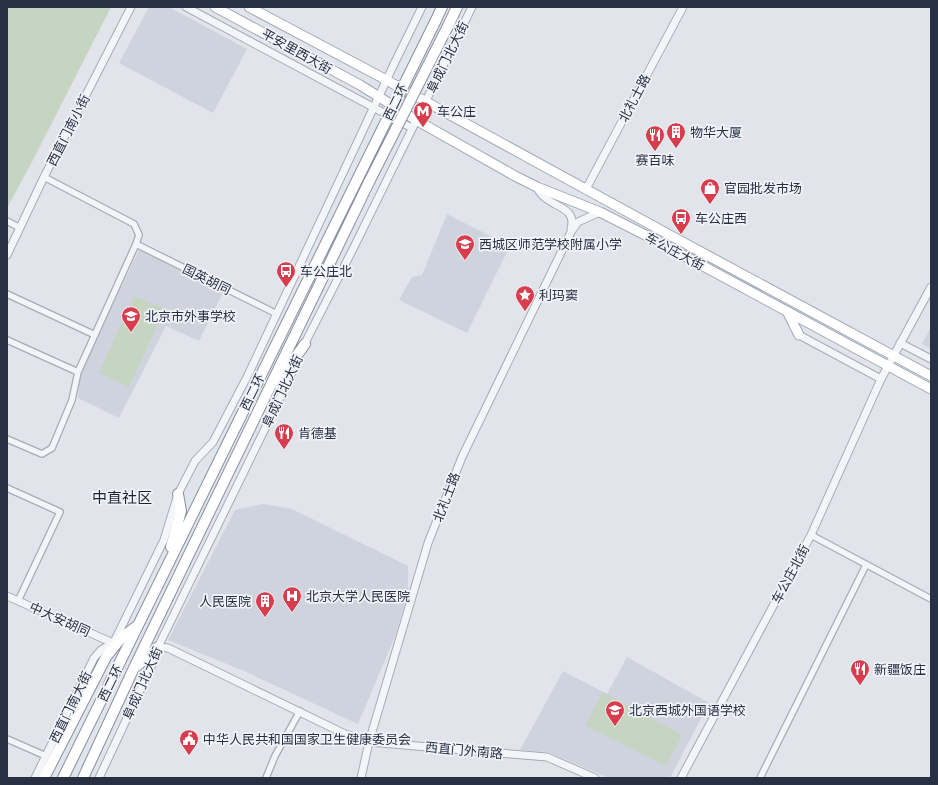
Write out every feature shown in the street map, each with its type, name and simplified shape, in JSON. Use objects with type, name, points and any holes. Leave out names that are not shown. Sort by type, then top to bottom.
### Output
[{"type":"highway","name":"西二环","points":[[63,778],[442,7]]},
{"type":"highway","name":"西二环","points":[[83,778],[133,670],[369,182],[457,7]]},
{"type":"highway","points":[[259,409],[304,344]]},
{"type":"highway","points":[[166,569],[169,551],[181,511],[178,494]]},
{"type":"highway","points":[[44,778],[80,705],[106,657],[116,642],[137,626],[140,621]]},
{"type":"highway","points":[[133,670],[158,647]]},
{"type":"main road","name":"平安里西大街","points":[[215,7],[360,85],[379,97],[414,124]]},
{"type":"main road","name":"平安里西大街","points":[[249,7],[425,101]]},
{"type":"main road","name":"车公庄大街","points":[[425,101],[931,376]]},
{"type":"main road","name":"车公庄大街","points":[[414,124],[537,187],[600,212],[931,389]]},
{"type":"main road","points":[[787,311],[799,335]]},
{"type":"street","name":"西直门南小街","points":[[7,255],[44,177],[131,7]]},
{"type":"street","points":[[186,7],[374,108],[414,124]]},
{"type":"street","points":[[116,642],[164,540],[178,494],[195,461],[213,442],[277,314],[422,7]]},
{"type":"street","name":"阜成门北大街","points":[[99,778],[151,667],[158,647],[282,394],[304,344],[353,249],[472,7]]},
{"type":"street","name":"北礼士路","points":[[586,189],[683,7]]},
{"type":"street","points":[[7,439],[42,454],[52,448],[72,400],[78,372],[139,235],[134,224],[44,177]]},
{"type":"street","points":[[537,187],[542,195],[571,215],[573,222],[571,232]]},
{"type":"street","name":"北礼士路","points":[[361,778],[369,742],[428,543],[462,457],[571,232],[578,222],[600,212]]},
{"type":"street","points":[[7,221],[20,228]]},
{"type":"street","name":"国英胡同","points":[[136,244],[277,314]]},
{"type":"street","name":"车公庄北街","points":[[681,778],[811,535],[881,379],[931,287]]},
{"type":"street","points":[[7,294],[95,335]]},
{"type":"street","points":[[799,335],[881,379]]},
{"type":"street","points":[[7,340],[78,372]]},
{"type":"street","points":[[900,343],[931,360]]},
{"type":"street","points":[[7,488],[60,512],[18,601]]},
{"type":"street","points":[[811,535],[931,599]]},
{"type":"street","points":[[761,778],[866,564]]},
{"type":"street","name":"中大安胡同","points":[[7,596],[116,642]]},
{"type":"street","name":"西直门南大街","points":[[35,778],[95,657],[103,648],[116,642]]},
{"type":"street","name":"西直门外南路","points":[[158,647],[168,648],[345,734],[369,742],[547,757],[595,778]]},
{"type":"street","points":[[266,778],[275,756],[300,711]]},
{"type":"street","points":[[7,739],[46,756]]},
{"type":"shaded area","points":[[149,7],[169,7],[247,49],[213,113],[119,63]]},
{"type":"shaded area","name":"西城区师范学校附属小学","points":[[447,214],[510,246],[467,333],[399,300],[412,277],[422,275]]},
{"type":"shaded area","name":"北京市外事学校","points":[[139,250],[224,291],[199,341],[166,326],[119,418],[78,398],[80,374]]},
{"type":"shaded area","points":[[931,327],[931,349],[922,344]]},
{"type":"shaded area","name":"北京大学人民医院","points":[[263,504],[292,509],[408,566],[408,593],[396,634],[358,724],[244,671],[168,640],[235,510]]},
{"type":"shaded area","name":"北京西城外国语学校","points":[[627,657],[709,703],[670,778],[609,778],[548,752],[520,750],[563,671],[607,694]]},
{"type":"green space","points":[[7,7],[111,7],[7,208]]},
{"type":"green space","points":[[134,296],[165,309],[129,387],[99,373]]},
{"type":"green space","points":[[603,692],[682,735],[666,766],[585,725]]},
{"type":"place","name":"车公庄","points":[[423,128]]},
{"type":"place","name":"物华大厦","points":[[676,149]]},
{"type":"place","name":"赛百味","points":[[655,152]]},
{"type":"place","name":"官园批发市场","points":[[710,205]]},
{"type":"place","name":"车公庄西","points":[[681,235]]},
{"type":"place","name":"西城区师范学校附属小学","points":[[465,261]]},
{"type":"place","name":"车公庄北","points":[[286,288]]},
{"type":"place","name":"利玛窦","points":[[525,312]]},
{"type":"place","name":"北京市外事学校","points":[[131,333]]},
{"type":"place","name":"肯德基","points":[[284,450]]},
{"type":"place","name":"北京大学人民医院","points":[[292,613]]},
{"type":"place","name":"人民医院","points":[[265,618]]},
{"type":"place","name":"新疆饭庄","points":[[860,686]]},
{"type":"place","name":"北京西城外国语学校","points":[[615,727]]},
{"type":"place","name":"中华人民共和国国家卫生健康委员会","points":[[189,756]]},
{"type":"district","name":"中直社区","points":[[122,498]]}]
